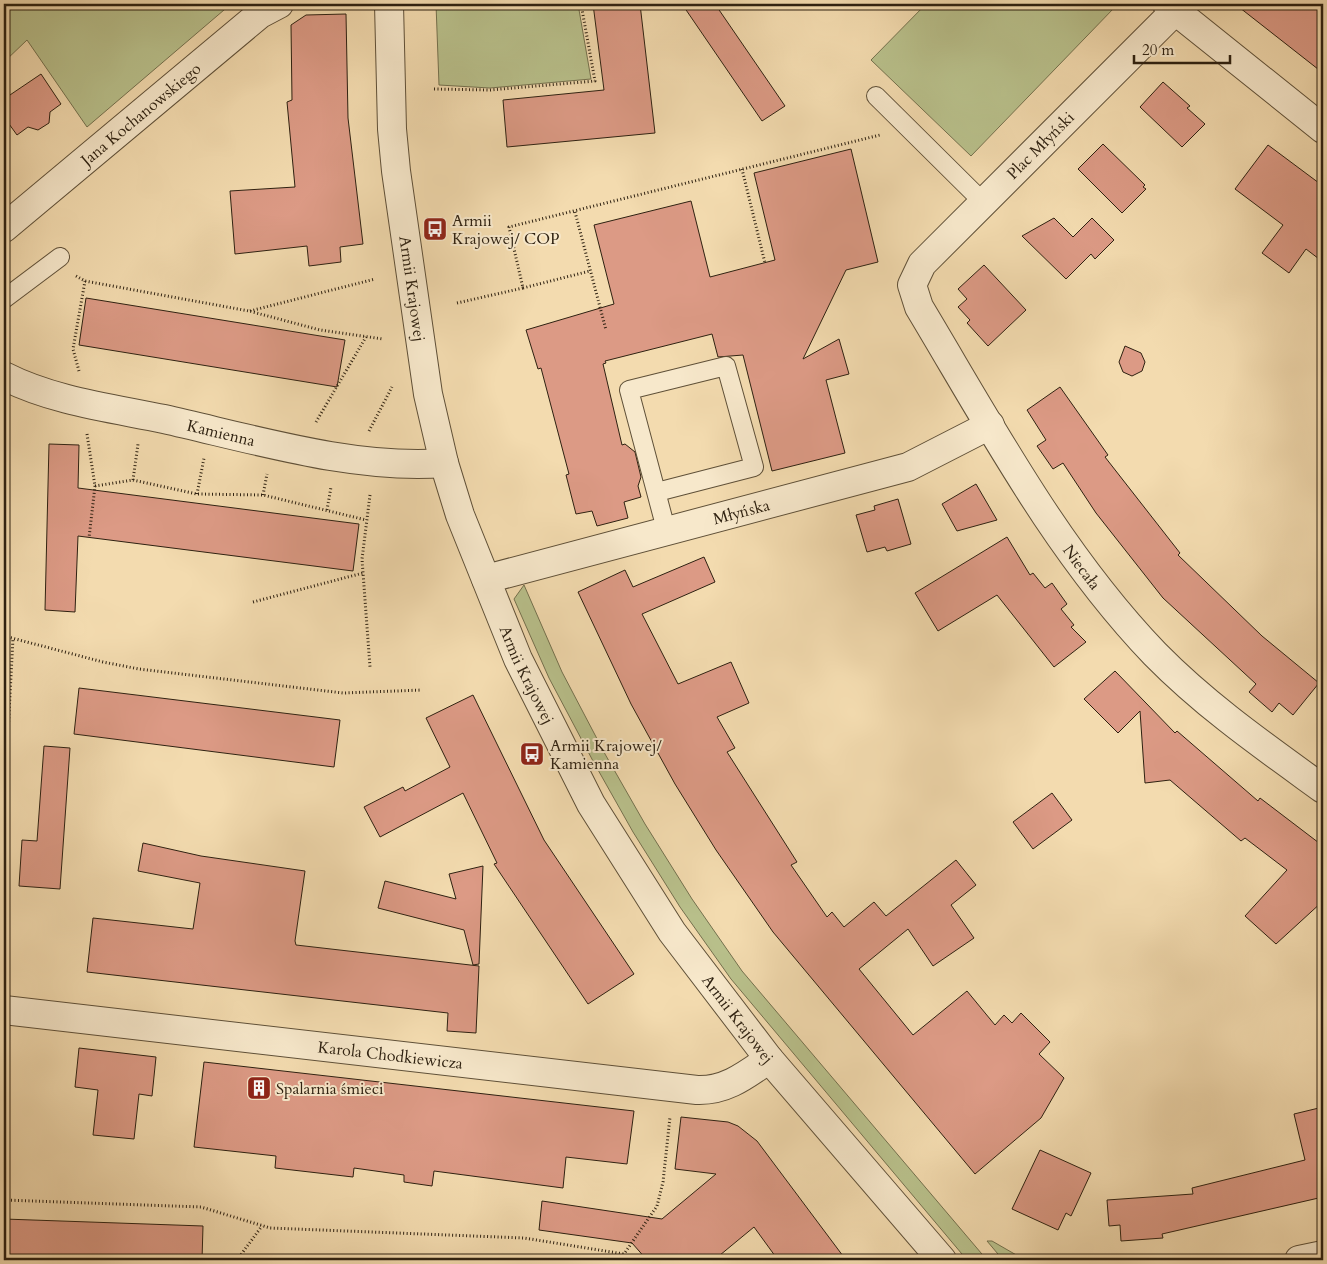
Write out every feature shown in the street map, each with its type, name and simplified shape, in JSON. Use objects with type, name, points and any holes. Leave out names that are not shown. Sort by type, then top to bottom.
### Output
[{"type":"street","name":"Jana Kochanowskiego","points":[[4,228],[260,14],[279,4]]},
{"type":"street","name":"Armii Krajowej","points":[[389,4],[396,171],[428,394],[444,463],[460,515],[518,659],[591,804],[672,932],[769,1059],[942,1260]]},
{"type":"street","points":[[1174,6],[1323,129]]},
{"type":"street","name":"Plac Młyński","points":[[912,285],[922,264],[1174,6]]},
{"type":"street","name":"Niecała","points":[[912,285],[919,307],[990,426],[1044,515],[1080,565],[1155,654],[1187,685],[1255,741],[1323,789]]},
{"type":"street","name":"Kamienna","points":[[4,376],[44,392],[287,446],[373,463],[444,463]]},
{"type":"street","name":"Młyńska","points":[[486,579],[524,567],[667,532],[908,467],[990,426]]},
{"type":"street","name":"Karola Chodkiewicza","points":[[4,1010],[697,1090],[709,1090],[729,1084],[769,1059]]},
{"type":"street","points":[[1299,1260],[1323,1255]]},
{"type":"lane","points":[[876,96],[983,202]]},
{"type":"lane","points":[[4,299],[60,257]]},
{"type":"lane","points":[[656,492],[754,467],[726,366],[629,390],[656,492],[667,532]]},
{"type":"path","points":[[434,89],[490,90],[594,81],[581,4]]},
{"type":"path","points":[[523,288],[509,227],[908,128]]},
{"type":"path","points":[[742,169],[765,263]]},
{"type":"path","points":[[575,212],[606,330]]},
{"type":"path","points":[[60,257],[80,280],[249,311],[320,330],[383,339]]},
{"type":"path","points":[[458,303],[590,271]]},
{"type":"path","points":[[249,311],[374,279]]},
{"type":"path","points":[[85,281],[73,349],[88,402]]},
{"type":"path","points":[[314,425],[366,337]]},
{"type":"path","points":[[365,440],[392,387]]},
{"type":"path","points":[[87,433],[95,486],[89,538]]},
{"type":"path","points":[[133,480],[138,444]]},
{"type":"path","points":[[197,494],[204,458]]},
{"type":"path","points":[[264,495],[267,472]]},
{"type":"path","points":[[95,486],[133,480],[197,494],[264,495],[366,520]]},
{"type":"path","points":[[327,510],[331,487]]},
{"type":"path","points":[[370,495],[362,559],[370,667]]},
{"type":"path","points":[[253,602],[363,573]]},
{"type":"path","points":[[4,636],[139,670],[343,693],[422,690]]},
{"type":"path","points":[[4,809],[13,638]]},
{"type":"path","points":[[614,1260],[624,1254],[657,1206],[663,1182],[671,1116]]},
{"type":"path","points":[[4,1200],[201,1208],[270,1228],[524,1238],[624,1254]]},
{"type":"path","points":[[237,1260],[262,1226]]},
{"type":"green space","points":[[4,4],[231,4],[87,127],[27,40],[4,62]]},
{"type":"green space","points":[[436,4],[578,4],[591,79],[490,88],[439,85]]},
{"type":"green space","points":[[926,4],[1109,4],[1114,8],[971,156],[871,60]]},
{"type":"green space","points":[[524,585],[562,672],[605,754],[645,824],[692,899],[742,971],[987,1260],[967,1260],[731,979],[680,907],[633,832],[549,678],[514,599]]},
{"type":"green space","points":[[987,1241],[992,1241],[1025,1260],[1003,1260]]},
{"type":"building","points":[[593,4],[640,4],[655,133],[507,147],[503,100],[604,90]]},
{"type":"building","points":[[682,4],[715,4],[785,106],[762,121]]},
{"type":"building","points":[[1235,4],[1323,4],[1323,73]]},
{"type":"building","points":[[346,14],[348,118],[363,244],[340,247],[341,262],[309,266],[307,246],[235,254],[230,191],[295,187],[287,102],[292,100],[291,25],[306,15]]},
{"type":"building","points":[[41,74],[61,104],[50,112],[49,123],[38,130],[28,127],[17,135],[4,117],[4,99]]},
{"type":"building","points":[[1163,82],[1190,106],[1187,108],[1205,124],[1182,147],[1140,107]]},
{"type":"building","points":[[1103,144],[1145,185],[1143,187],[1146,189],[1122,213],[1078,169]]},
{"type":"building","points":[[1268,145],[1323,186],[1323,262],[1306,249],[1289,273],[1262,253],[1283,225],[1235,189]]},
{"type":"building","points":[[851,149],[878,262],[846,270],[803,359],[839,339],[849,374],[826,380],[845,453],[772,471],[743,355],[718,357],[712,334],[605,361],[606,363],[603,364],[622,445],[625,444],[635,452],[641,477],[638,486],[641,497],[624,502],[628,518],[597,526],[592,511],[576,514],[566,475],[569,474],[541,368],[538,369],[526,330],[614,304],[594,225],[691,201],[710,277],[775,260],[754,173]]},
{"type":"building","points":[[1054,218],[1073,237],[1092,218],[1114,240],[1095,259],[1091,254],[1066,279],[1022,236]]},
{"type":"building","points":[[984,265],[1026,310],[988,346],[967,323],[970,320],[958,307],[967,299],[958,289]]},
{"type":"building","points":[[86,298],[345,340],[337,387],[79,345]]},
{"type":"building","points":[[1125,346],[1141,353],[1145,362],[1142,371],[1132,376],[1123,372],[1119,362]]},
{"type":"building","points":[[1060,387],[1108,455],[1105,457],[1180,553],[1178,555],[1262,636],[1319,683],[1293,715],[1279,703],[1272,712],[1249,692],[1256,684],[1163,598],[1096,513],[1063,463],[1053,469],[1037,446],[1046,440],[1027,410]]},
{"type":"building","points":[[49,444],[79,445],[78,488],[359,524],[353,571],[78,536],[75,612],[45,610]]},
{"type":"building","points":[[976,484],[997,520],[957,531],[942,504]]},
{"type":"building","points":[[898,499],[911,544],[887,551],[885,547],[867,552],[856,515],[875,510],[874,506]]},
{"type":"building","points":[[1007,537],[1030,575],[1033,573],[1045,588],[1052,583],[1067,604],[1061,609],[1074,625],[1071,627],[1086,642],[1054,667],[997,595],[938,631],[915,593]]},
{"type":"building","points":[[704,557],[715,582],[642,614],[678,684],[731,662],[749,703],[717,717],[735,748],[727,752],[797,862],[791,865],[827,917],[832,912],[844,927],[874,902],[886,916],[956,860],[976,885],[951,905],[974,938],[933,966],[908,929],[859,969],[913,1035],[967,991],[995,1025],[1004,1015],[1012,1023],[1021,1013],[1050,1042],[1039,1054],[1064,1078],[1041,1118],[975,1174],[773,932],[716,850],[675,784],[631,704],[578,592],[625,570],[633,587]]},
{"type":"building","points":[[1115,671],[1175,733],[1177,731],[1258,801],[1260,798],[1323,846],[1323,901],[1276,944],[1245,916],[1287,870],[1245,838],[1241,841],[1170,780],[1145,783],[1140,711],[1118,733],[1084,699]]},
{"type":"building","points":[[79,688],[340,720],[334,767],[74,734]]},
{"type":"building","points":[[473,695],[544,840],[634,974],[588,1004],[494,864],[497,863],[463,793],[380,837],[364,807],[403,787],[405,791],[450,767],[426,718]]},
{"type":"building","points":[[44,746],[70,748],[60,889],[19,886],[22,840],[37,841]]},
{"type":"building","points":[[1052,793],[1072,820],[1033,849],[1013,822]]},
{"type":"building","points":[[143,843],[201,856],[305,871],[296,945],[479,966],[476,1033],[447,1031],[448,1013],[87,972],[93,918],[193,929],[200,883],[138,871]]},
{"type":"building","points":[[483,866],[479,964],[473,965],[464,930],[378,908],[385,881],[456,899],[449,874]]},
{"type":"building","points":[[79,1048],[156,1057],[152,1096],[139,1094],[134,1139],[93,1135],[98,1090],[75,1087]]},
{"type":"building","points":[[204,1062],[634,1111],[627,1164],[566,1157],[563,1188],[434,1171],[432,1186],[404,1182],[404,1175],[354,1168],[353,1177],[275,1168],[276,1156],[194,1147]]},
{"type":"building","points":[[1323,1107],[1323,1197],[1162,1234],[1163,1238],[1121,1241],[1120,1225],[1109,1226],[1107,1200],[1193,1194],[1192,1188],[1305,1160],[1294,1114]]},
{"type":"building","points":[[681,1117],[728,1122],[738,1126],[757,1141],[846,1260],[778,1260],[754,1227],[714,1260],[647,1260],[632,1243],[539,1230],[542,1201],[662,1219],[716,1174],[675,1169]]},
{"type":"building","points":[[1040,1150],[1091,1173],[1071,1216],[1066,1213],[1058,1230],[1012,1209]]},
{"type":"building","points":[[4,1219],[203,1226],[202,1260],[4,1260]]},
{"type":"place","name":"Armii Krajowej/ COP","points":[[435,229]]},
{"type":"place","name":"Armii Krajowej/ Kamienna","points":[[532,754]]},
{"type":"place","name":"Spalarnia śmieci","points":[[259,1088]]}]
